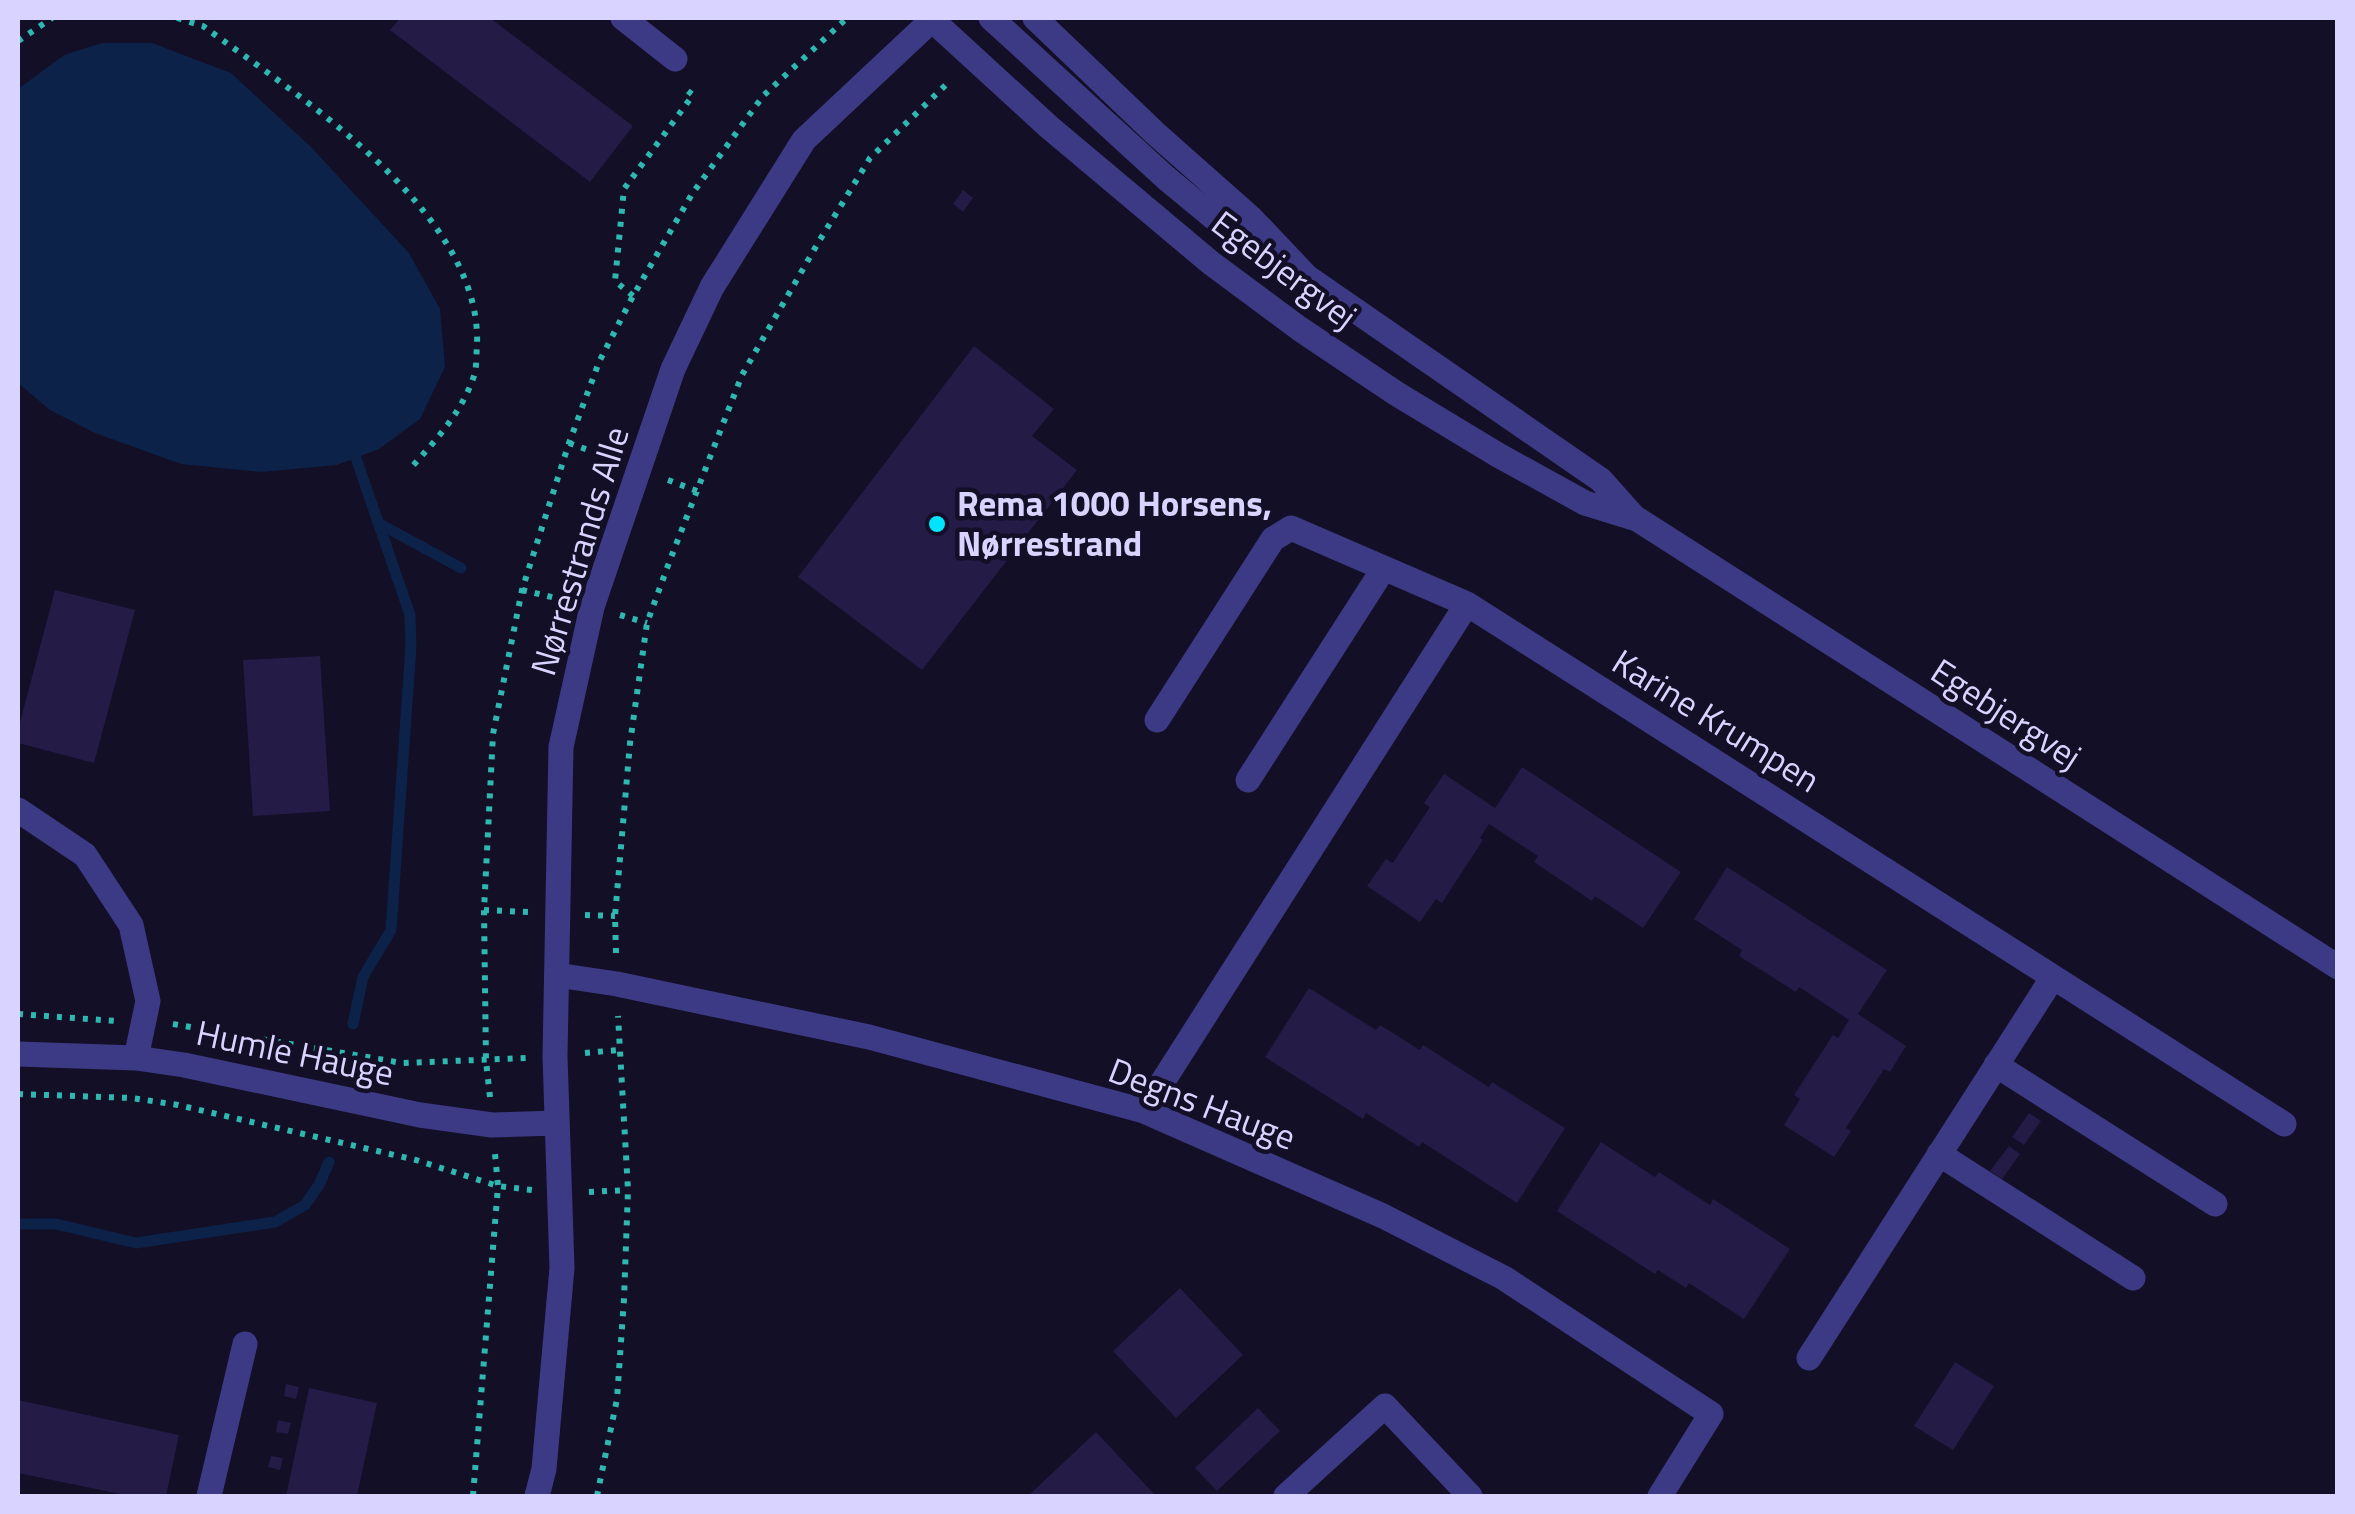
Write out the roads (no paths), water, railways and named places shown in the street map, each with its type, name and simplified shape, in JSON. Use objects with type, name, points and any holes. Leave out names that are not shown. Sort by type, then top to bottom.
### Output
[{"type":"street","points":[[623,18],[675,60]]},
{"type":"street","name":"Egebjergvej","points":[[933,18],[1049,127],[1211,263],[1300,329],[1498,455],[1585,503],[1637,519]]},
{"type":"street","name":"Nørrestrands Alle","points":[[537,1496],[544,1469],[562,1268],[556,1056],[561,747],[592,607],[673,369],[712,287],[804,140],[933,18]]},
{"type":"street","points":[[991,18],[1179,190],[1259,255],[1306,277]]},
{"type":"street","name":"Egebjergvej","points":[[1035,18],[1251,218],[1306,277],[1601,480],[1637,519],[2338,967]]},
{"type":"street","name":"Karine Krumpen","points":[[1157,720],[1273,539],[1291,528],[1467,604],[2284,1124]]},
{"type":"street","points":[[1248,780],[1384,568]]},
{"type":"street","points":[[1144,1111],[1467,604]]},
{"type":"street","points":[[18,810],[85,856],[131,925],[148,1002],[136,1058]]},
{"type":"street","name":"Degns Hauge","points":[[557,976],[617,984],[869,1036],[1144,1111],[1384,1216],[1504,1278],[1711,1414],[1660,1496]]},
{"type":"street","points":[[1809,1358],[2052,977]]},
{"type":"street","name":"Humle Hauge","points":[[18,1054],[136,1058],[492,1125],[557,1122]]},
{"type":"street","points":[[1996,1065],[2214,1204]]},
{"type":"street","points":[[1939,1154],[2134,1278]]},
{"type":"street","points":[[209,1496],[244,1344]]},
{"type":"street","points":[[1286,1496],[1385,1406],[1470,1496]]},
{"type":"water","points":[[102,43],[152,43],[231,73],[311,147],[409,253],[440,309],[445,367],[420,419],[379,449],[337,465],[261,472],[181,464],[95,433],[50,410],[18,383],[18,89],[64,55]]},
{"type":"waterway","points":[[353,1024],[363,977],[391,930],[411,646],[410,615],[356,458]]},
{"type":"waterway","points":[[378,523],[461,568]]},
{"type":"waterway","points":[[18,1224],[56,1224],[136,1243],[275,1222],[305,1205],[329,1162]]},
{"type":"place","name":"Rema 1000 Horsens, Nørrestrand","points":[[937,524]]}]
